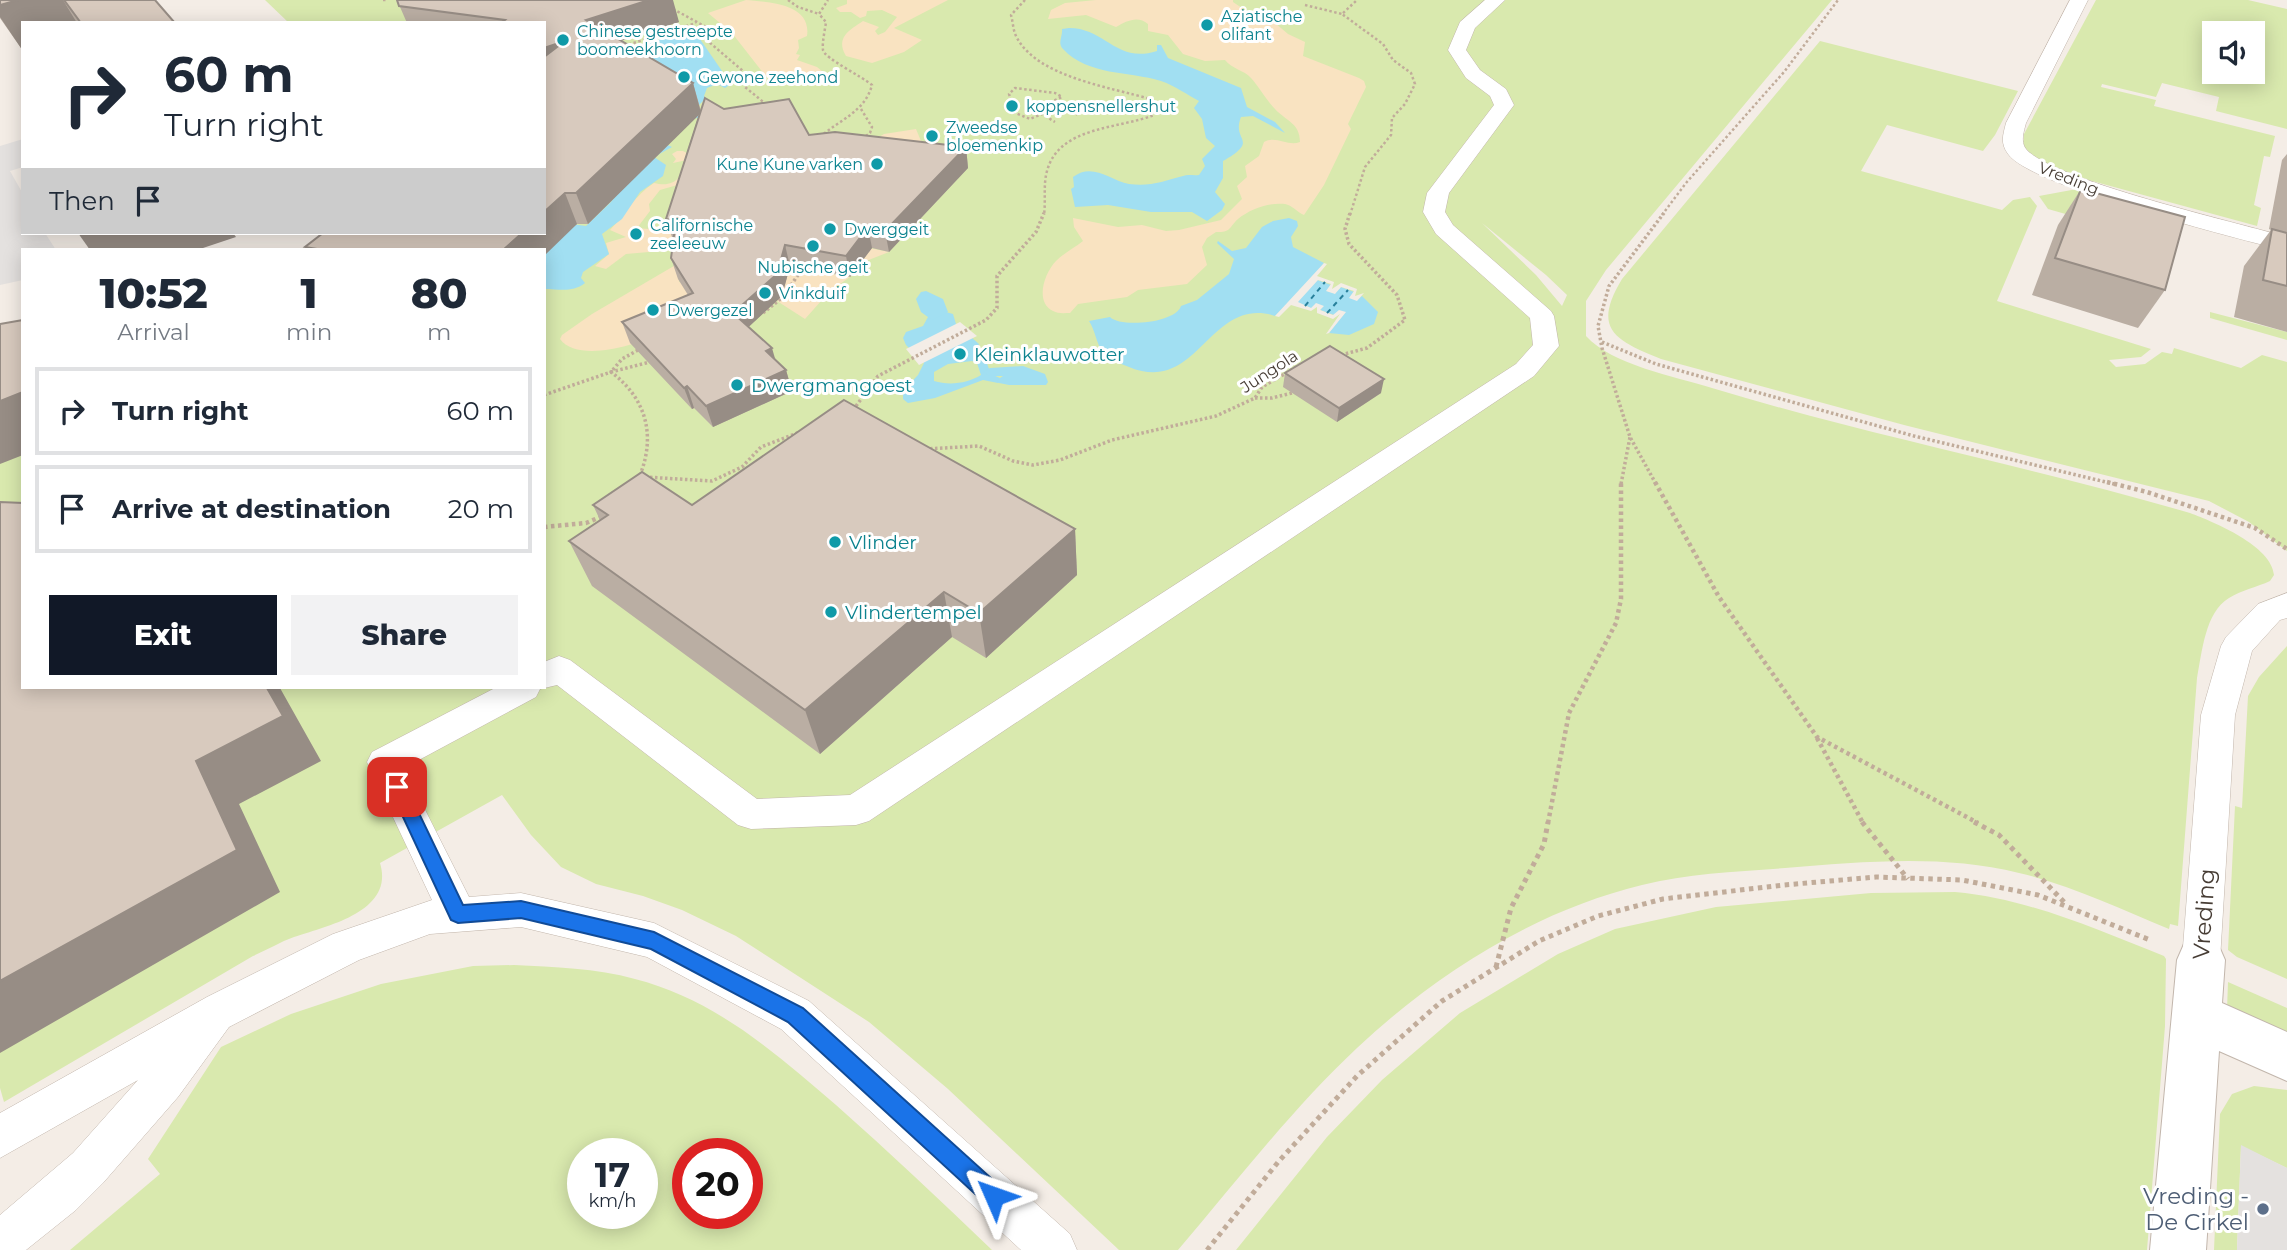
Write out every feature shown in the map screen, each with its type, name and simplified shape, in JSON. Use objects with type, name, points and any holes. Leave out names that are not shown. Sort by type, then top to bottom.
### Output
[{"type":"street","name":"Vreding","points":[[2178,1250],[2201,960]]},
{"type":"street","points":[[2196,1016],[2287,1056]]},
{"type":"lane","points":[[546,676],[559,669],[751,814],[856,810],[1525,370],[1546,346],[1542,316],[1444,229],[1434,212],[1438,193],[1504,105],[1499,93],[1473,74],[1457,50],[1467,26],[1496,0]]},
{"type":"lane","name":"Vreding","points":[[2079,0],[2016,123],[2012,140],[2017,152],[2038,167],[2083,186],[2287,244]]},
{"type":"lane","name":"Vreding","points":[[2201,960],[2218,715],[2238,646],[2269,612],[2287,605]]},
{"type":"lane","points":[[458,914],[384,762],[522,689]]},
{"type":"lane","points":[[0,1137],[221,1010],[347,947],[430,917],[521,910],[654,941],[795,1015],[1054,1250]]},
{"type":"lane","points":[[0,1242],[90,1168],[145,1106],[221,1010]]},
{"type":"path","points":[[788,0],[798,7],[820,14],[826,22],[823,50],[826,56],[861,75],[872,85],[870,97],[862,109],[832,125],[813,145]]},
{"type":"path","points":[[820,14],[828,0]]},
{"type":"path","points":[[851,412],[877,377],[978,326],[995,312],[999,303],[995,291],[997,275],[1032,241],[1043,221],[1048,171],[1063,146],[1079,135],[1142,121],[1154,115],[1157,107],[1150,99],[1081,80],[1052,68],[1023,48],[1012,30],[1012,15],[1025,0]]},
{"type":"path","points":[[1342,14],[1357,0]]},
{"type":"path","points":[[1838,0],[1784,72],[1686,183],[1609,286],[1598,326],[1630,437],[1719,597],[1817,737],[1864,828],[1908,879]]},
{"type":"path","points":[[1305,5],[1342,14],[1383,44],[1393,60],[1411,73],[1415,85],[1405,104],[1392,118],[1391,135],[1364,167],[1346,229],[1349,244],[1397,295],[1405,320],[1367,348],[1338,356]]},
{"type":"path","points":[[663,14],[672,9],[710,30],[709,42],[743,71],[745,87],[763,100],[768,107],[766,112]]},
{"type":"path","points":[[619,47],[697,23]]},
{"type":"path","points":[[1011,101],[1009,94],[1015,88],[1055,93],[1062,97],[1049,103],[1068,106],[1077,115]]},
{"type":"path","points":[[855,141],[870,133],[872,127],[862,109]]},
{"type":"path","points":[[1013,112],[1030,119],[1042,114],[1055,122]]},
{"type":"path","points":[[862,138],[871,142]]},
{"type":"path","points":[[754,318],[780,303],[794,279],[813,259]]},
{"type":"path","points":[[1601,342],[1656,364],[1914,436],[2147,492],[2255,528],[2287,549]]},
{"type":"path","points":[[611,372],[622,359],[638,350]]},
{"type":"path","points":[[1345,361],[1352,354]]},
{"type":"path","name":"Jungola","points":[[916,454],[944,446],[979,446],[1013,461],[1033,465],[1060,460],[1135,433],[1216,416],[1255,398],[1268,383],[1309,360]]},
{"type":"path","points":[[546,394],[649,362]]},
{"type":"path","points":[[611,372],[623,379],[631,389],[647,429],[649,450],[640,477],[712,481],[742,467],[761,447],[807,430]]},
{"type":"path","points":[[1255,398],[1292,393]]},
{"type":"path","points":[[1496,967],[1511,908],[1544,844],[1569,713],[1616,623],[1621,599],[1620,488],[1630,437]]},
{"type":"path","points":[[546,527],[586,523],[608,514]]},
{"type":"path","points":[[1817,737],[1999,835],[2070,908]]},
{"type":"path","points":[[1207,1250],[1279,1161],[1357,1076],[1442,1001],[1539,941],[1598,916],[1663,899],[1784,885],[1877,877],[1962,880],[2038,895],[2201,960]]},
{"type":"green space","points":[[265,0],[1832,0],[1606,270],[1586,301],[1586,336],[1611,355],[1662,374],[1831,421],[2190,513],[2240,536],[2263,554],[2271,564],[2274,575],[2270,581],[2234,595],[2221,604],[2210,623],[2203,645],[2197,678],[2178,926],[2170,924],[2169,929],[2076,891],[2019,873],[1931,861],[1844,864],[1695,875],[1602,896],[1526,928],[1489,948],[1454,970],[1388,1021],[1310,1096],[1178,1250],[1119,1250],[948,1089],[869,1022],[736,936],[682,910],[643,896],[596,884],[561,867],[531,835],[502,795],[380,863],[382,880],[377,894],[355,914],[253,956],[4,1102],[0,1088],[0,357],[21,351],[21,689],[546,689],[546,21],[287,21]],"holes":[[[1482,223],[1567,295],[1562,306],[1536,275]]]},
{"type":"green space","points":[[2096,0],[2248,0],[2287,9],[2287,129],[2216,111],[2219,97],[2162,83],[2156,97],[2102,84],[2101,87],[2156,100],[2154,106],[2275,136],[2270,157],[2264,156],[2254,205],[2261,208],[2257,226],[2070,175],[2038,160],[2023,147],[2024,134]]},
{"type":"green space","points":[[1820,41],[2018,91],[1995,135],[1983,151],[1887,125],[1861,171],[2002,210],[2013,200],[2030,197],[2037,206],[1997,301],[2151,349],[2141,357],[2109,360],[2116,367],[2145,364],[2162,352],[2172,354],[2174,348],[2241,368],[2262,355],[2287,362],[2287,551],[2249,522],[2209,501],[1904,425],[1661,359],[1620,339],[1609,321],[1609,310],[1622,279]]},
{"type":"green space","points":[[2077,189],[2089,194],[2097,223],[2048,209],[2039,196]]},
{"type":"green space","points":[[2210,312],[2287,332],[2287,340],[2210,318]]},
{"type":"green space","points":[[2287,646],[2287,979],[2237,957],[2228,950],[2235,806],[2242,808],[2248,696],[2259,677]]},
{"type":"green space","points":[[1955,892],[2036,908],[2166,959],[2165,1026],[2147,1250],[1236,1250],[1327,1137],[1382,1080],[1460,1013],[1558,954],[1615,929],[1716,907],[1871,893]]},
{"type":"green space","points":[[514,965],[590,970],[620,975],[664,988],[717,1014],[767,1048],[856,1123],[992,1250],[70,1250],[160,1174],[148,1159],[221,1047],[291,1014],[381,984],[473,966]]},
{"type":"green space","points":[[2228,982],[2287,1008],[2287,1037],[2227,1010]]},
{"type":"green space","points":[[2254,1086],[2287,1090],[2287,1168],[2241,1146],[2237,1250],[2214,1250],[2220,1114],[2232,1094]]},
{"type":"sand","points":[[746,0],[786,6],[803,17],[807,25],[807,36],[798,40],[799,48],[796,54],[800,55],[797,60],[817,67],[829,77],[803,84],[768,79],[732,33],[708,13]]},
{"type":"sand","points":[[847,0],[948,0],[894,28],[922,40],[904,52],[872,63],[846,56],[843,39],[863,21],[879,27],[875,31],[878,35],[885,32],[897,17],[882,10],[867,11],[866,16],[860,18],[851,12],[840,12],[836,8],[847,4]]},
{"type":"sand","points":[[1096,0],[1233,0],[1251,14],[1269,18],[1288,34],[1305,42],[1303,56],[1359,78],[1364,81],[1366,87],[1348,124],[1351,129],[1324,185],[1304,215],[1285,204],[1254,209],[1227,230],[1216,232],[1207,238],[1202,247],[1207,265],[1187,284],[1138,290],[1127,297],[1078,304],[1070,313],[1059,313],[1047,307],[1043,287],[1048,272],[1056,261],[1083,241],[1074,227],[1073,218],[1118,227],[1142,225],[1166,231],[1221,220],[1242,199],[1237,186],[1247,177],[1245,166],[1259,156],[1264,142],[1300,142],[1295,126],[1272,106],[1251,78],[1225,60],[1205,61],[1183,54],[1168,35],[1148,31],[1148,24],[1136,19],[1116,27],[1086,15],[1048,19],[1051,10],[1065,3]]},
{"type":"sand","points":[[916,129],[923,146],[860,246],[889,252],[861,263],[839,259],[827,273],[850,277],[830,291],[805,319],[777,301],[782,296],[771,284],[850,154],[884,134]]},
{"type":"sand","points":[[683,151],[698,159],[681,184],[660,190],[649,204],[650,211],[637,228],[648,229],[673,222],[677,242],[660,251],[626,254],[606,269],[595,266],[609,254],[606,243],[626,237],[610,230],[636,199],[654,183],[672,183],[680,177],[687,160],[673,163],[676,159],[672,154]]},
{"type":"sand","points":[[679,263],[679,282],[699,284],[656,333],[621,347],[592,351],[568,346],[560,339],[592,314]]},
{"type":"shaded area","points":[[21,140],[21,168],[10,171],[21,190],[21,235],[46,235],[55,248],[21,248],[21,280],[0,285],[0,146]]},
{"type":"shaded area","name":"Vreding - De Cirkel","points":[[2241,1145],[2287,1168],[2287,1250],[2237,1250]]},
{"type":"water","points":[[693,29],[731,84],[725,88],[717,84],[707,88],[704,96],[706,98],[697,107],[697,111],[709,116],[619,131],[577,65]]},
{"type":"water","points":[[1062,29],[1093,33],[1131,53],[1157,51],[1157,45],[1161,45],[1168,58],[1241,88],[1247,107],[1275,122],[1285,133],[1253,116],[1241,117],[1239,131],[1243,144],[1223,161],[1223,178],[1215,192],[1225,204],[1222,210],[1207,221],[1192,212],[1151,212],[1108,205],[1075,207],[1071,189],[1074,187],[1073,177],[1080,173],[1101,173],[1137,185],[1157,183],[1185,175],[1199,175],[1205,166],[1202,159],[1215,146],[1206,138],[1202,119],[1194,108],[1199,101],[1161,81],[1097,68],[1073,58],[1060,44]]},
{"type":"water","points":[[661,142],[672,147],[654,157],[666,165],[663,176],[640,192],[622,219],[602,234],[609,254],[583,272],[581,278],[585,283],[566,290],[546,289],[546,248],[571,224],[586,226],[610,203]]},
{"type":"water","points":[[1289,218],[1297,221],[1298,226],[1291,237],[1293,247],[1324,263],[1312,278],[1331,285],[1327,291],[1335,293],[1341,287],[1354,292],[1350,297],[1357,300],[1362,296],[1378,312],[1374,324],[1349,335],[1329,333],[1345,312],[1334,315],[1320,310],[1323,306],[1311,308],[1290,301],[1275,316],[1253,313],[1234,319],[1189,358],[1172,368],[1153,372],[1129,367],[1104,354],[1089,321],[1110,317],[1125,322],[1147,322],[1177,312],[1181,306],[1197,300],[1229,274],[1234,259],[1218,241],[1232,251],[1246,248],[1262,227],[1273,221]]},
{"type":"water","points":[[946,312],[953,314],[956,324],[979,344],[975,354],[986,361],[991,374],[1004,380],[998,383],[983,380],[935,398],[908,403],[903,399],[903,391],[918,375],[924,363],[906,345],[903,338],[906,332],[923,326],[928,317]],"holes":[[[972,361],[977,363],[981,375],[976,378],[952,383],[934,381],[934,372],[948,364]]]},
{"type":"pier","points":[[1324,263],[1327,264],[1317,276],[1334,282],[1332,289],[1341,283],[1357,289],[1355,296],[1364,293],[1357,301],[1349,298],[1354,291],[1341,287],[1335,294],[1326,291],[1331,284],[1318,280],[1298,302],[1311,308],[1316,303],[1324,306],[1320,310],[1333,315],[1339,310],[1346,312],[1329,333],[1326,334],[1340,314],[1333,319],[1317,313],[1317,307],[1311,311],[1291,305],[1279,317],[1275,316]]},
{"type":"pier","points":[[960,322],[977,336],[919,365],[906,349]]},
{"type":"building","points":[[0,0],[18,0],[0,5]]},
{"type":"building","points":[[64,0],[155,0],[173,21],[80,21]]},
{"type":"building","points":[[397,0],[649,0],[586,20],[693,83],[576,193],[565,193],[546,210],[546,55],[565,41],[546,47],[546,21],[504,21],[399,6]]},
{"type":"building","points":[[705,98],[724,109],[789,99],[809,135],[835,132],[966,147],[885,231],[868,227],[846,256],[785,245],[777,274],[733,313],[772,348],[766,351],[786,370],[706,406],[687,386],[684,388],[622,322],[693,293],[671,258],[676,221],[666,219]]},
{"type":"building","points":[[2081,189],[2185,217],[2165,290],[2055,258]]},
{"type":"building","points":[[2272,229],[2287,233],[2287,286],[2263,280]]},
{"type":"building","points":[[320,235],[520,235],[505,248],[305,247]]},
{"type":"building","points":[[21,320],[21,393],[0,401],[0,324]]},
{"type":"building","points":[[1330,346],[1384,379],[1339,408],[1285,373]]},
{"type":"building","name":"Vlindertempel","points":[[844,400],[1075,529],[979,613],[944,592],[805,710],[569,541],[608,515],[593,505],[642,472],[692,505]]},
{"type":"building","points":[[0,502],[21,503],[21,689],[268,689],[283,716],[196,761],[237,850],[0,981]]},
{"type":"waterway","points":[[932,316],[923,299],[926,295],[938,302],[941,312]]},
{"type":"waterway","points":[[990,372],[1023,370],[1040,377],[1041,382],[1004,380]]},
{"type":"ferry route","points":[[1305,306],[1325,282]]},
{"type":"ferry route","points":[[1327,313],[1348,290]]},
{"type":"place","name":"Aziatische olifant","points":[[1207,25]]},
{"type":"place","name":"Chinese gestreepte boomeekhoorn","points":[[563,40]]},
{"type":"place","name":"Gewone zeehond","points":[[684,77]]},
{"type":"place","name":"koppensnellershut","points":[[1012,106]]},
{"type":"place","name":"Zweedse bloemenkip","points":[[932,136]]},
{"type":"place","name":"Kune Kune varken","points":[[877,164]]},
{"type":"place","name":"Dwerggeit","points":[[830,229]]},
{"type":"place","name":"Californische zeeleeuw","points":[[636,234]]},
{"type":"place","name":"Nubische geit","points":[[813,246]]},
{"type":"place","name":"Vinkduif","points":[[765,293]]},
{"type":"place","name":"Dwergezel","points":[[653,310]]},
{"type":"place","name":"Kleinklauwotter","points":[[960,354]]},
{"type":"place","name":"Dwergmangoest","points":[[737,385]]},
{"type":"place","name":"Vlinder","points":[[835,542]]},
{"type":"place","name":"Vlindertempel","points":[[831,612]]},
{"type":"place","name":"Vreding - De Cirkel","points":[[2263,1209]]},
{"type":"route","points":[[397,787],[458,914],[521,910],[654,941],[795,1015],[994,1196]]}]
